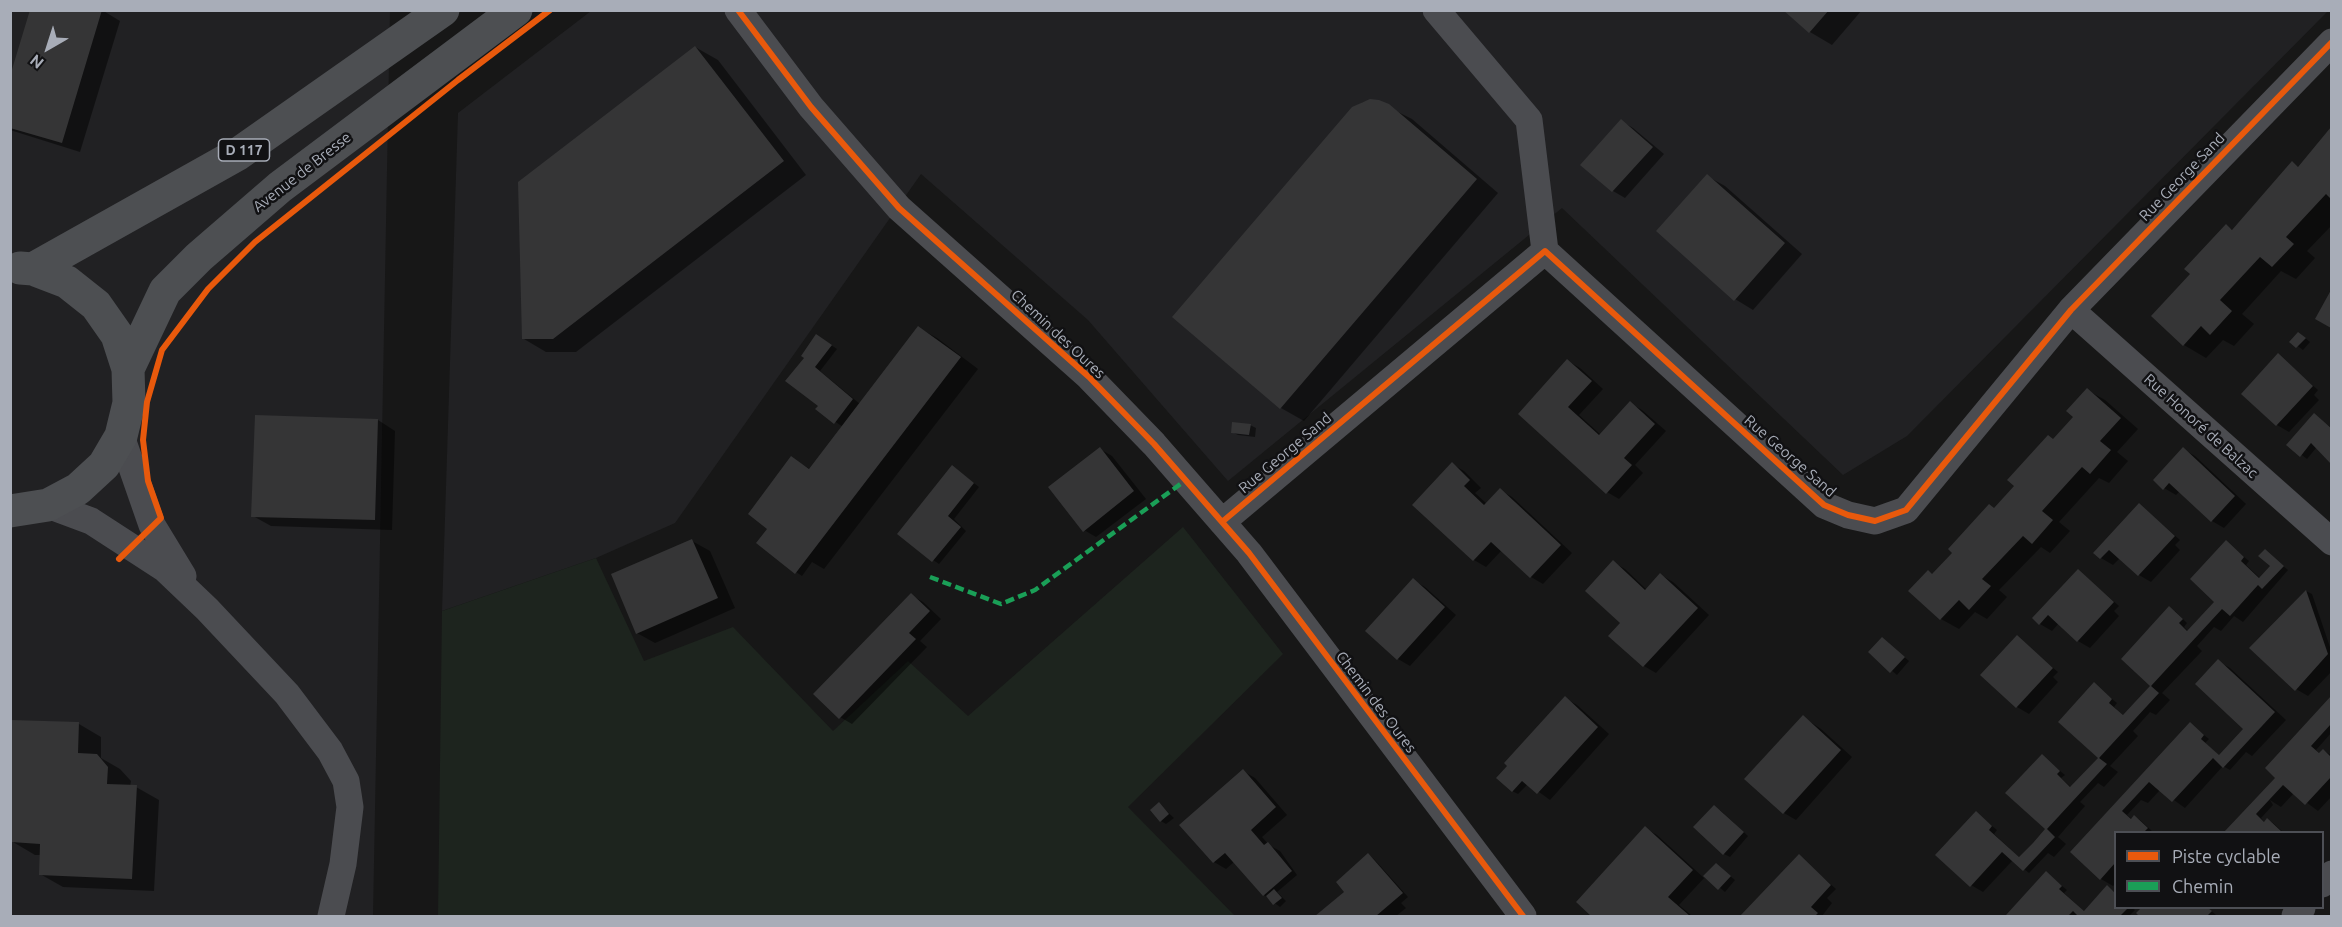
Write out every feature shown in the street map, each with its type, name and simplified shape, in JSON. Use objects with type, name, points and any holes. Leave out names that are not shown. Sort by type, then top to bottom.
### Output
[{"type":"main road","name":"D 117","points":[[22,268],[238,154],[443,10]]},
{"type":"main road","name":"Avenue de Bresse","points":[[128,369],[165,291],[199,257],[280,187],[516,10]]},
{"type":"main road","points":[[10,511],[48,505],[78,489],[104,465],[121,435],[129,403],[128,369],[117,335],[96,305],[67,282],[22,268]]},
{"type":"street","name":"Chemin des Oures","points":[[738,10],[811,107],[899,208],[1089,377],[1154,444],[1222,522],[1256,563],[1523,916]]},
{"type":"street","points":[[1436,10],[1529,120],[1545,251]]},
{"type":"street","name":"Rue George Sand","points":[[1222,522],[1545,251],[1824,505],[1848,515],[1875,521],[1906,510],[2071,310],[2331,42]]},
{"type":"street","name":"Rue Honoré de Balzac","points":[[2071,310],[2331,542]]},
{"type":"street","points":[[121,435],[152,525],[173,562],[207,609]]},
{"type":"street","points":[[48,505],[91,521],[165,568],[287,694],[330,751],[346,781],[350,807],[343,864],[331,916]]},
{"type":"shaded area","points":[[10,11],[390,11],[373,916],[11,916]]},
{"type":"shaded area","points":[[591,11],[2328,11],[1907,436],[1843,475],[1562,208],[1228,481],[1088,320],[921,174],[675,523],[596,558],[442,611],[458,113]]},
{"type":"shaded area","points":[[1183,527],[1283,654],[1128,807],[1235,916],[438,916],[442,611],[596,558],[644,661],[733,627],[833,731],[908,661],[968,716]]},
{"type":"building","points":[[30,10],[102,10],[62,143],[10,128],[10,76]]},
{"type":"building","points":[[1783,10],[1829,10],[1809,33]]},
{"type":"building","points":[[695,46],[784,161],[553,339],[522,339],[518,182]]},
{"type":"building","points":[[1370,99],[1389,104],[1477,179],[1280,409],[1172,317],[1352,107]]},
{"type":"building","points":[[1621,119],[1653,147],[1612,192],[1580,165]]},
{"type":"building","points":[[2331,127],[2331,199],[2326,194],[2286,237],[2294,244],[2272,267],[2260,257],[2220,300],[2232,311],[2210,335],[2201,326],[2183,346],[2151,316],[2190,274],[2184,269],[2226,224],[2232,230],[2292,161],[2298,167]]},
{"type":"building","points":[[1707,174],[1785,243],[1734,301],[1656,231]]},
{"type":"building","points":[[2331,290],[2331,328],[2315,319]]},
{"type":"building","points":[[918,326],[961,357],[795,574],[756,543],[767,529],[748,514],[791,456],[809,469]]},
{"type":"building","points":[[2298,332],[2306,338],[2296,348],[2289,342]]},
{"type":"building","points":[[816,334],[832,345],[815,367],[853,399],[834,424],[815,409],[818,406],[785,381],[804,358],[801,356]]},
{"type":"building","points":[[2278,353],[2313,386],[2276,426],[2241,394]]},
{"type":"building","points":[[1567,359],[1592,381],[1568,407],[1599,435],[1630,401],[1655,424],[1624,458],[1632,465],[1606,494],[1518,414]]},
{"type":"building","points":[[2087,388],[2121,418],[2100,441],[2111,450],[2090,474],[2082,467],[2042,511],[2053,520],[2032,544],[2023,536],[1982,579],[1991,586],[1969,610],[1959,600],[1940,620],[1908,591],[1928,570],[1932,574],[1952,553],[1948,549],[1989,504],[1994,508],[2014,486],[2007,480],[2048,435],[2053,439],[2073,417],[2066,411]]},
{"type":"building","points":[[2314,413],[2331,428],[2331,464],[2311,443],[2300,457],[2286,445]]},
{"type":"building","points":[[255,415],[378,419],[375,520],[251,517]]},
{"type":"building","points":[[1232,422],[1251,424],[1249,435],[1231,433]]},
{"type":"building","points":[[1100,447],[1134,491],[1083,532],[1048,487]]},
{"type":"building","points":[[2183,447],[2235,496],[2211,522],[2169,483],[2163,490],[2153,480]]},
{"type":"building","points":[[1452,462],[1470,480],[1464,486],[1484,505],[1500,488],[1561,545],[1530,578],[1491,542],[1473,561],[1412,505]]},
{"type":"building","points":[[952,465],[974,483],[948,516],[961,527],[932,562],[897,534]]},
{"type":"building","points":[[2139,503],[2175,536],[2138,576],[2109,550],[2100,559],[2093,553]]},
{"type":"building","points":[[692,539],[718,598],[636,634],[611,574]]},
{"type":"building","points":[[2226,540],[2244,557],[2241,561],[2259,578],[2270,566],[2258,556],[2265,549],[2284,566],[2262,589],[2258,585],[2230,616],[2222,609],[2151,686],[2159,693],[2099,758],[2107,764],[2047,829],[2055,837],[2023,871],[2002,852],[1970,887],[1935,855],[1976,811],[1992,826],[1989,830],[2019,857],[2033,843],[2045,829],[2005,793],[2042,754],[2060,771],[2057,774],[2070,787],[2098,758],[2058,722],[2094,682],[2112,699],[2109,703],[2123,715],[2150,686],[2121,659],[2169,606],[2183,619],[2179,623],[2187,631],[2214,602],[2190,579]]},
{"type":"building","points":[[1613,560],[1645,590],[1660,573],[1698,608],[1643,667],[1608,636],[1620,623],[1585,591]]},
{"type":"building","points":[[2078,569],[2114,602],[2077,642],[2048,615],[2039,625],[2032,618]]},
{"type":"building","points":[[1413,578],[1445,607],[1397,660],[1365,631]]},
{"type":"building","points":[[2306,590],[2328,654],[2295,691],[2249,648]]},
{"type":"building","points":[[911,593],[930,611],[909,633],[916,639],[839,719],[813,694]]},
{"type":"building","points":[[2017,635],[2053,668],[2016,708],[1980,675]]},
{"type":"building","points":[[1882,637],[1905,657],[1890,673],[1868,652]]},
{"type":"building","points":[[2218,659],[2275,712],[2223,768],[2213,758],[2172,802],[2149,782],[2122,811],[2131,819],[2134,815],[2148,828],[2145,831],[2114,831],[2114,864],[2100,880],[2070,852],[2190,722],[2204,735],[2201,739],[2219,755],[2243,729],[2195,684]]},
{"type":"building","points":[[1565,696],[1598,727],[1537,794],[1522,781],[1512,792],[1496,778],[1507,766],[1504,763]]},
{"type":"building","points":[[2331,696],[2331,724],[2311,746],[2319,753],[2323,749],[2331,757],[2331,777],[2305,805],[2283,785],[2256,814],[2264,822],[2267,818],[2281,831],[2225,831],[2275,778],[2265,768]]},
{"type":"building","points":[[1803,715],[1841,750],[1783,814],[1744,779]]},
{"type":"building","points":[[10,720],[79,722],[78,753],[97,754],[108,767],[107,784],[137,785],[132,879],[39,875],[40,844],[11,842]]},
{"type":"building","points":[[1243,769],[1276,807],[1251,830],[1264,845],[1268,842],[1292,871],[1263,896],[1225,853],[1213,863],[1179,825]]},
{"type":"building","points":[[1159,802],[1169,814],[1160,822],[1150,810]]},
{"type":"building","points":[[1714,805],[1744,832],[1723,855],[1693,827]]},
{"type":"building","points":[[1645,826],[1693,870],[1668,897],[1690,916],[1591,916],[1576,902]]},
{"type":"building","points":[[1368,853],[1403,893],[1376,916],[1315,916],[1344,892],[1336,882]]},
{"type":"building","points":[[1799,854],[1831,885],[1811,907],[1818,913],[1815,916],[1740,916]]},
{"type":"building","points":[[1716,863],[1731,876],[1718,890],[1703,876]]},
{"type":"building","points":[[2046,871],[2062,886],[2059,889],[2084,911],[2107,885],[2114,892],[2114,909],[2127,909],[2120,916],[2078,916],[2073,911],[2068,916],[2006,915]]},
{"type":"building","points":[[1274,889],[1282,898],[1273,905],[1266,896]]},
{"type":"building","points":[[2140,909],[2209,909],[2212,911],[2207,916],[2139,916],[2136,913]]},
{"type":"marked path","points":[[930,577],[1001,604],[1035,590],[1186,480]]},
{"type":"cycle path","points":[[119,559],[161,518],[148,481],[143,440],[147,402],[162,350],[208,289],[255,242],[458,80],[550,10]]},
{"type":"cycle path","points":[[738,10],[811,107],[899,208],[1089,377],[1154,444],[1249,553],[1523,916]]},
{"type":"cycle path","points":[[1222,522],[1545,251],[1824,505],[1848,515],[1875,521],[1906,510],[2071,310],[2332,42]]}]
